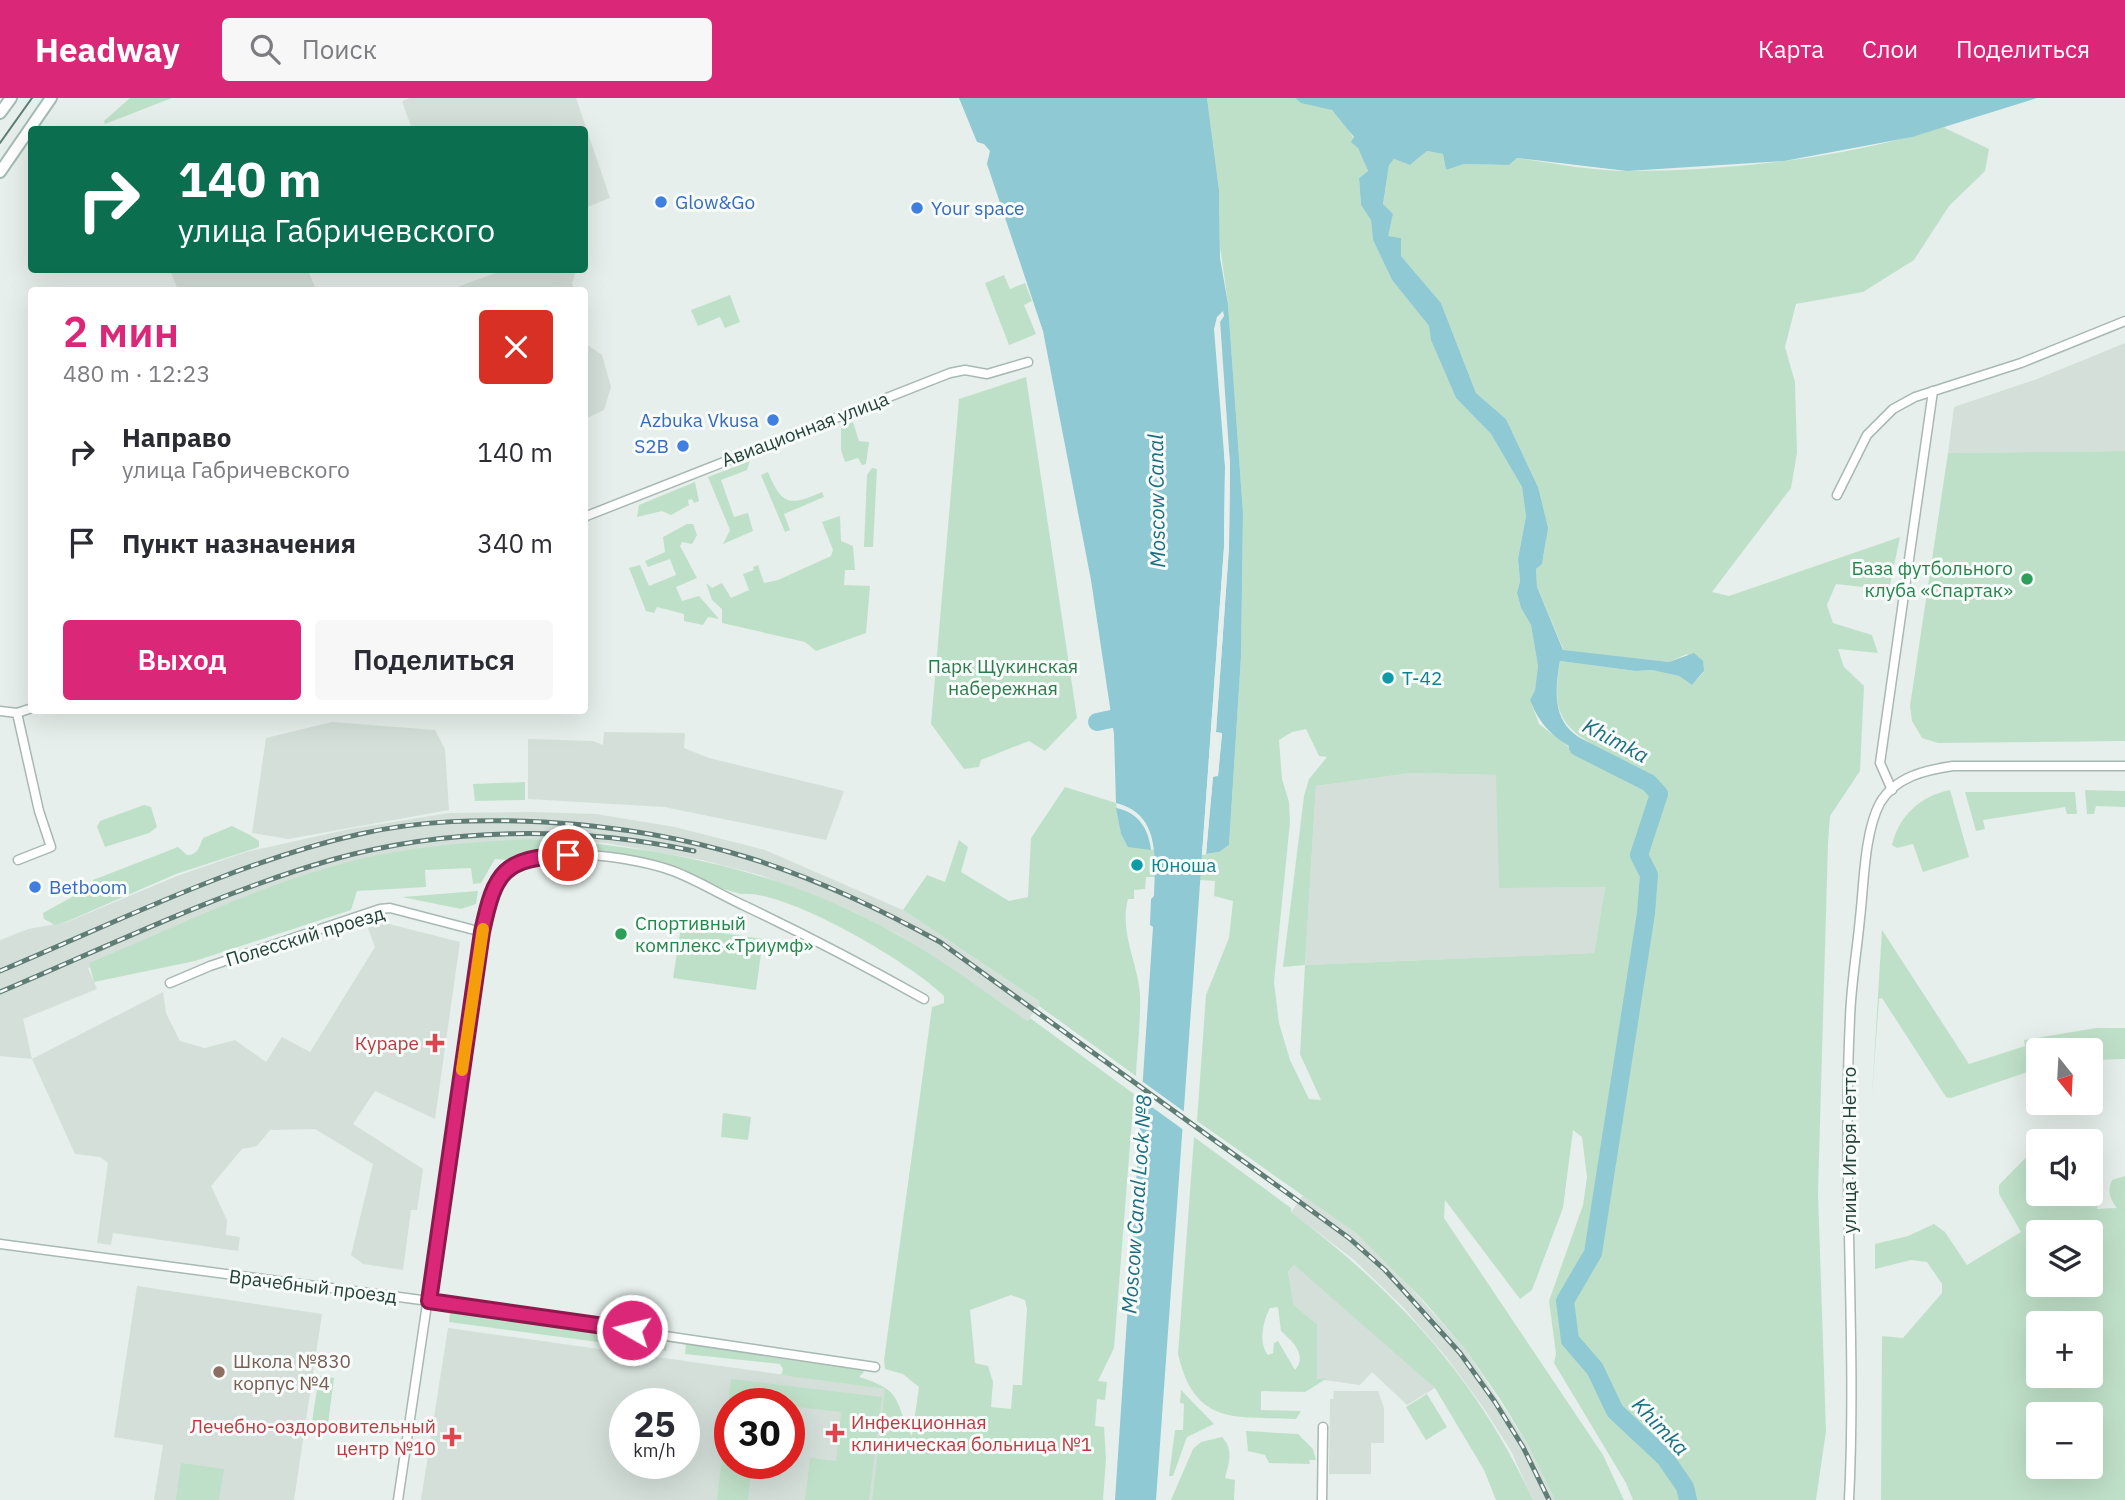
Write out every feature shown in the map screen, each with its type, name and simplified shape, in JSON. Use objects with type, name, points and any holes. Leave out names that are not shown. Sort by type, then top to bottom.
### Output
[{"type":"main road","points":[[0,113],[11,98]]},
{"type":"main road","points":[[32,126],[51,98]]},
{"type":"main road","points":[[0,172],[28,131]]},
{"type":"street","points":[[1837,495],[1867,435],[1885,416],[1915,397],[2021,363],[2125,321]]},
{"type":"street","name":"Авиационная улица","points":[[588,515],[950,373],[965,370],[986,374],[1028,362]]},
{"type":"street","points":[[1933,391],[1880,763],[1892,790],[1900,781],[1925,770],[1953,766],[2125,766]]},
{"type":"street","points":[[0,710],[17,713],[28,709]]},
{"type":"street","points":[[17,713],[39,811],[51,846],[18,860]]},
{"type":"street","name":"улица Игоря Нетто","points":[[1849,1500],[1854,1411],[1847,1154],[1850,1016],[1868,844],[1880,803],[1892,790]]},
{"type":"street","points":[[398,1500],[482,932],[492,889],[499,876],[512,864],[543,856],[610,859],[672,871],[844,954],[924,999]]},
{"type":"street","name":"Полесский проезд","points":[[170,984],[210,966],[380,909],[390,908],[482,932]]},
{"type":"street","name":"Врачебный проезд","points":[[0,1244],[429,1301],[874,1367]]},
{"type":"street","points":[[1322,1500],[1323,1427]]},
{"type":"shaded area","points":[[410,98],[576,98],[586,126],[411,126],[402,101]]},
{"type":"shaded area","points":[[588,133],[610,198],[588,207]]},
{"type":"shaded area","points":[[171,273],[309,273],[315,287],[177,287]]},
{"type":"shaded area","points":[[496,273],[575,273],[574,287],[457,287]]},
{"type":"shaded area","points":[[2125,343],[2125,451],[1948,453],[1954,407],[2037,379]]},
{"type":"shaded area","points":[[588,345],[602,355],[611,387],[604,410],[588,418]]},
{"type":"shaded area","points":[[332,722],[435,730],[445,749],[449,810],[288,839],[252,833],[266,738]]},
{"type":"shaded area","points":[[604,732],[685,733],[684,748],[709,758],[844,791],[826,840],[664,807],[528,799],[528,739],[593,741],[603,745]]},
{"type":"shaded area","points":[[1411,773],[1496,775],[1605,887],[1594,953],[1305,965],[1316,786]]},
{"type":"shaded area","points":[[449,813],[596,814],[675,827],[765,850],[903,910],[1041,1003],[1027,1021],[899,935],[852,911],[760,875],[702,860],[606,843],[530,839],[438,856],[88,968],[97,989],[23,1019],[32,1059],[0,1056],[0,940],[28,929],[67,922],[177,876],[246,852],[350,829]]},
{"type":"shaded area","points":[[385,923],[460,942],[435,1119],[375,1091],[353,1124],[423,1169],[417,1210],[411,1210],[403,1270],[363,1264],[351,1255],[373,1164],[315,1129],[270,1130],[257,1146],[242,1149],[211,1186],[227,1220],[226,1235],[240,1237],[238,1251],[113,1233],[111,1245],[97,1243],[108,1163],[100,1157],[75,1154],[32,1059],[163,992],[166,1013],[180,1041],[205,1048],[235,1040],[266,1062],[282,1037],[310,1052],[375,947],[368,928]]},
{"type":"shaded area","points":[[1304,1194],[1356,1233],[1391,1266],[1465,1349],[1528,1445],[1555,1500],[1533,1500],[1511,1451],[1483,1407],[1447,1358],[1402,1306],[1353,1259],[1291,1212]]},
{"type":"shaded area","points":[[1294,1265],[1435,1388],[1407,1405],[1372,1372],[1360,1385],[1317,1379],[1317,1324],[1294,1305],[1288,1272]]},
{"type":"shaded area","name":"Школа №830 корпус №4","points":[[137,1286],[322,1314],[294,1500],[154,1500],[163,1445],[114,1437]]},
{"type":"shaded area","points":[[448,1328],[886,1389],[872,1500],[421,1500]]},
{"type":"shaded area","points":[[1334,1391],[1378,1391],[1384,1408],[1384,1443],[1371,1443],[1371,1474],[1329,1474],[1330,1399],[1333,1399]]},
{"type":"green space","points":[[130,98],[172,98],[105,124],[104,121]]},
{"type":"green space","points":[[1207,98],[1295,98],[1326,107],[1346,126],[1368,171],[1359,178],[1361,205],[1371,219],[1373,240],[1392,280],[1429,326],[1434,346],[1456,398],[1491,434],[1522,487],[1526,516],[1518,559],[1520,581],[1517,593],[1521,608],[1531,625],[1538,666],[1535,690],[1530,700],[1539,724],[1568,746],[1592,744],[1570,728],[1560,710],[1557,689],[1560,661],[1636,671],[1652,670],[1679,676],[1692,685],[1704,672],[1687,654],[1669,662],[1564,651],[1537,587],[1536,569],[1542,564],[1546,540],[1538,487],[1506,419],[1476,393],[1441,303],[1401,256],[1400,238],[1387,236],[1393,214],[1383,205],[1389,164],[1394,159],[1410,165],[1427,151],[1443,154],[1446,170],[1464,164],[1508,165],[1517,158],[1614,171],[1706,168],[1828,155],[1943,127],[1989,149],[1985,171],[1949,206],[1914,260],[1863,292],[1796,304],[1785,347],[1795,382],[1797,453],[1791,488],[1712,592],[1729,596],[1900,537],[1889,590],[1836,584],[1827,605],[1833,623],[1872,635],[1878,653],[1838,649],[1844,667],[1864,686],[1860,771],[1830,816],[1828,843],[1818,1193],[1826,1431],[1816,1500],[1633,1500],[1626,1483],[1554,1363],[1556,1354],[1549,1301],[1583,1205],[1587,1177],[1582,1137],[1573,1130],[1563,1208],[1532,1290],[1520,1299],[1445,1200],[1444,1218],[1603,1455],[1624,1500],[1555,1500],[1528,1445],[1500,1399],[1465,1349],[1423,1300],[1356,1233],[1197,1121],[1206,995],[1229,938],[1233,901],[1214,896],[1215,881],[1199,880],[1202,855],[1219,852],[1229,845],[1241,657],[1243,513],[1228,304],[1220,246],[1219,190]],"holes":[[[1306,729],[1319,756],[1327,757],[1309,779],[1304,796],[1283,967],[1305,965],[1300,1054],[1321,1100],[1309,1099],[1290,1060],[1279,1023],[1274,982],[1290,822],[1289,802],[1282,779],[1279,740],[1292,732]],[[1411,773],[1496,775],[1499,888],[1605,887],[1594,953],[1305,965],[1316,786]]]},
{"type":"green space","points":[[1004,275],[1010,289],[1025,283],[1032,301],[1024,305],[1036,334],[1009,345],[985,283]]},
{"type":"green space","points":[[730,295],[740,322],[725,328],[720,317],[698,326],[691,310]]},
{"type":"green space","name":"Парк Щукинская набережная","points":[[1026,377],[1077,718],[1045,751],[1029,741],[981,760],[979,767],[964,769],[931,724],[959,399]]},
{"type":"green space","points":[[853,422],[859,441],[869,442],[866,464],[862,465],[858,458],[845,462],[841,450],[841,427]]},
{"type":"green space","name":"База футбольного клуба «Спартак»","points":[[2125,451],[2125,741],[1938,743],[1922,738],[1912,721],[1910,706],[1948,453]]},
{"type":"green space","points":[[750,461],[747,470],[721,480],[734,517],[748,513],[753,531],[723,544],[730,530],[708,477]]},
{"type":"green space","points":[[872,468],[877,469],[873,547],[864,547],[867,475]]},
{"type":"green space","points":[[768,472],[778,491],[788,500],[802,500],[822,492],[824,497],[784,514],[790,530],[785,532],[761,475]]},
{"type":"green space","points":[[695,482],[699,501],[694,503],[692,499],[688,500],[689,505],[671,515],[662,511],[637,517],[639,505]]},
{"type":"green space","points":[[840,516],[841,541],[853,546],[855,570],[845,570],[844,585],[870,586],[866,633],[816,651],[805,642],[722,623],[722,609],[712,600],[706,583],[712,588],[722,583],[731,598],[749,590],[743,574],[754,570],[753,567],[758,565],[764,583],[778,580],[831,556],[833,550],[822,522]]},
{"type":"green space","points":[[687,524],[693,524],[697,535],[692,544],[682,542],[680,546],[697,578],[676,587],[682,601],[699,596],[719,619],[708,617],[703,625],[684,621],[684,614],[657,607],[654,613],[646,611],[629,568],[640,565],[649,586],[676,575],[670,559],[648,567],[645,561],[665,552],[663,537]]},
{"type":"green space","points":[[525,782],[525,800],[475,801],[473,784]]},
{"type":"green space","points":[[1065,787],[1116,803],[1121,834],[1128,846],[1154,850],[1155,877],[1146,877],[1145,889],[1134,890],[1134,899],[1128,899],[1126,912],[1127,936],[1140,995],[1136,1076],[1039,1006],[1040,1002],[903,910],[927,875],[945,882],[959,840],[968,847],[961,872],[1009,901],[1028,897],[1031,838]]},
{"type":"green space","points":[[1950,790],[1969,857],[1923,872],[1913,844],[1897,848],[1892,845],[1895,835],[1906,816],[1920,802]]},
{"type":"green space","points":[[2085,790],[2125,791],[2125,807],[2096,806],[2094,814],[2087,814]]},
{"type":"green space","points":[[1965,792],[2075,792],[2077,814],[2067,814],[2065,807],[1983,820],[1985,829],[1976,831]]},
{"type":"green space","points":[[144,805],[151,807],[157,827],[149,833],[105,847],[97,827],[100,821]]},
{"type":"green space","points":[[232,826],[257,839],[259,847],[176,874],[68,921],[55,925],[44,919],[43,913],[92,886],[93,880],[178,847],[187,855],[194,854],[203,838]]},
{"type":"green space","points":[[530,839],[578,842],[673,855],[766,878],[811,894],[855,913],[915,945],[1027,1021],[1030,1018],[1134,1094],[1114,1348],[1098,1381],[1107,1382],[1105,1400],[1097,1399],[1095,1426],[1104,1427],[1106,1459],[1103,1500],[872,1500],[885,1389],[781,1375],[783,1369],[780,1364],[685,1354],[686,1344],[861,1369],[864,1372],[859,1377],[884,1387],[896,1399],[912,1436],[919,1387],[903,1374],[885,1369],[884,1360],[932,1007],[944,1003],[944,996],[905,965],[816,915],[787,903],[741,894],[596,852],[529,851],[508,860],[495,859],[481,883],[473,884],[471,868],[425,870],[426,887],[357,891],[351,910],[195,961],[94,982],[89,963],[238,899],[299,877],[354,860],[404,851],[454,844]],"holes":[[[1011,1295],[1025,1300],[1027,1309],[1022,1385],[1013,1385],[1011,1409],[991,1407],[993,1382],[988,1366],[975,1363],[970,1310]]]},
{"type":"green space","points":[[478,891],[476,904],[461,909],[402,897]]},
{"type":"green space","points":[[681,927],[763,939],[756,990],[673,978]]},
{"type":"green space","points":[[1882,930],[1969,1064],[2025,1046],[2026,1040],[2026,1072],[1951,1098],[1946,1097],[1882,998],[1879,999],[1872,1094]]},
{"type":"green space","points":[[2096,1028],[2125,1028],[2125,1059],[2104,1060],[2104,1038],[2036,1038]]},
{"type":"green space","points":[[723,1113],[751,1117],[748,1140],[721,1137]]},
{"type":"green space","points":[[1194,1137],[1291,1208],[1291,1212],[1400,1306],[1460,1376],[1511,1456],[1533,1500],[1496,1500],[1484,1470],[1435,1388],[1294,1265],[1288,1272],[1294,1305],[1317,1324],[1317,1379],[1326,1379],[1305,1392],[1261,1391],[1261,1410],[1301,1411],[1296,1419],[1237,1416],[1221,1413],[1207,1406],[1195,1395],[1185,1378],[1178,1354]],"holes":[[[1278,1307],[1281,1331],[1294,1344],[1299,1354],[1299,1364],[1295,1370],[1278,1341],[1274,1343],[1273,1353],[1268,1355],[1265,1350],[1263,1332],[1270,1308]]]},
{"type":"green space","points":[[2026,1157],[2026,1206],[2117,1208],[2110,1195],[2110,1184],[2112,1180],[2125,1176],[2125,1500],[1881,1500],[1882,1336],[1903,1338],[1942,1293],[1942,1284],[1927,1262],[1911,1260],[1875,1269],[1875,1244],[1908,1236],[1934,1224],[1945,1232],[1967,1265],[2021,1232],[1999,1194],[1999,1185]]},
{"type":"green space","points":[[450,1312],[667,1342],[666,1351],[449,1322]]},
{"type":"green space","points":[[319,1376],[334,1378],[328,1424],[312,1422]]},
{"type":"green space","points":[[731,1379],[882,1397],[869,1500],[805,1500],[810,1458],[836,1461],[841,1412],[805,1408],[805,1388],[730,1388]]},
{"type":"green space","points":[[1181,1390],[1214,1424],[1187,1437],[1173,1476],[1169,1476],[1175,1430],[1183,1430],[1184,1404],[1180,1403]]},
{"type":"green space","points":[[1427,1394],[1447,1427],[1426,1440],[1406,1407]]},
{"type":"green space","points":[[1246,1431],[1298,1434],[1313,1449],[1316,1460],[1309,1460],[1310,1464],[1269,1463],[1265,1455],[1248,1451]]},
{"type":"green space","points":[[1222,1437],[1229,1452],[1225,1478],[1235,1480],[1234,1500],[1171,1500],[1193,1449],[1201,1442]]},
{"type":"green space","points":[[181,1463],[224,1469],[219,1500],[176,1500]]},
{"type":"green space","points":[[719,1479],[750,1479],[748,1500],[717,1500]]},
{"type":"water","points":[[959,98],[1207,98],[1219,190],[1220,258],[1228,304],[1243,513],[1241,657],[1229,845],[1219,852],[1206,854],[1213,776],[1218,776],[1222,734],[1216,732],[1229,547],[1230,465],[1220,320],[1217,317],[1225,466],[1224,547],[1156,1500],[1115,1500],[1153,927],[1150,925],[1151,899],[1154,896],[1154,853],[1148,828],[1141,817],[1116,803],[1114,734],[1091,580],[1043,331],[987,164],[990,151],[984,144],[977,142]]},
{"type":"water","points":[[1295,98],[2037,98],[1912,137],[1784,161],[1627,171],[1517,158],[1509,165],[1464,164],[1446,170],[1443,154],[1427,151],[1410,165],[1394,159],[1389,165],[1383,204],[1393,214],[1388,236],[1401,238],[1401,256],[1441,303],[1476,393],[1506,419],[1538,487],[1548,528],[1542,564],[1536,569],[1537,587],[1563,650],[1669,662],[1694,653],[1703,661],[1704,671],[1692,685],[1679,676],[1652,670],[1636,671],[1560,661],[1557,698],[1561,716],[1571,731],[1598,751],[1596,758],[1574,749],[1548,730],[1530,700],[1535,690],[1538,666],[1531,625],[1521,608],[1517,593],[1520,581],[1518,559],[1526,516],[1522,487],[1491,434],[1456,398],[1431,340],[1429,326],[1392,280],[1373,240],[1371,220],[1361,205],[1359,178],[1368,171],[1358,148],[1351,142],[1354,137],[1332,110],[1301,103]]},
{"type":"water","points":[[1116,808],[1131,814],[1141,823],[1148,835],[1151,850],[1128,847],[1121,834]]},
{"type":"pier","points":[[1223,311],[1224,316],[1218,325],[1230,465],[1229,547],[1216,732],[1222,733],[1218,776],[1213,777],[1206,854],[1202,855],[1224,547],[1225,466],[1214,329],[1217,317]]},
{"type":"pier","points":[[1139,1079],[1186,1113],[1185,1131],[1138,1097]]},
{"type":"waterway","points":[[1097,722],[1135,714]]},
{"type":"waterway","name":"Khimka","points":[[1578,747],[1649,783],[1659,794],[1639,855],[1649,875],[1646,913],[1593,1253],[1565,1301],[1570,1340],[1595,1369],[1615,1411],[1665,1458],[1685,1487],[1688,1500]]},
{"type":"tram line","points":[[0,143],[32,98]]},
{"type":"railway","points":[[0,971],[177,895],[268,860],[360,834],[406,826],[498,821],[599,827],[651,834],[701,845],[797,874],[891,916],[940,942],[1349,1238],[1385,1270],[1460,1353],[1523,1447],[1549,1500]]},
{"type":"railway","points":[[0,992],[247,888],[331,860],[375,849],[466,836],[558,834],[604,837],[694,851]]},
{"type":"slow traffic","points":[[462,1070],[483,929]]},
{"type":"place","name":"Glow&Go","points":[[661,202]]},
{"type":"place","name":"Your space","points":[[917,208]]},
{"type":"place","name":"Azbuka Vkusa","points":[[773,420]]},
{"type":"place","name":"S2B","points":[[683,446]]},
{"type":"place","name":"База футбольного клуба «Спартак»","points":[[2027,579]]},
{"type":"place","name":"Т-42","points":[[1388,678]]},
{"type":"place","name":"Юноша","points":[[1137,865]]},
{"type":"place","name":"Betboom","points":[[35,887]]},
{"type":"place","name":"Спортивный комплекс «Триумф»","points":[[621,934]]},
{"type":"place","name":"Кураре","points":[[435,1043]]},
{"type":"place","name":"Школа №830 корпус №4","points":[[219,1372]]},
{"type":"place","name":"Инфекционная клиническая больница №1","points":[[835,1433]]},
{"type":"place","name":"Лечебно-оздоровительный центр №10","points":[[452,1437]]},
{"type":"route","points":[[568,855],[543,856],[512,864],[499,876],[492,889],[482,932],[429,1301],[632,1330]]},
{"type":"water label","name":"Moscow Canal","points":[[1156,501]]},
{"type":"water label","name":"Moscow Canal Lock №8","points":[[1136,1204]]}]
